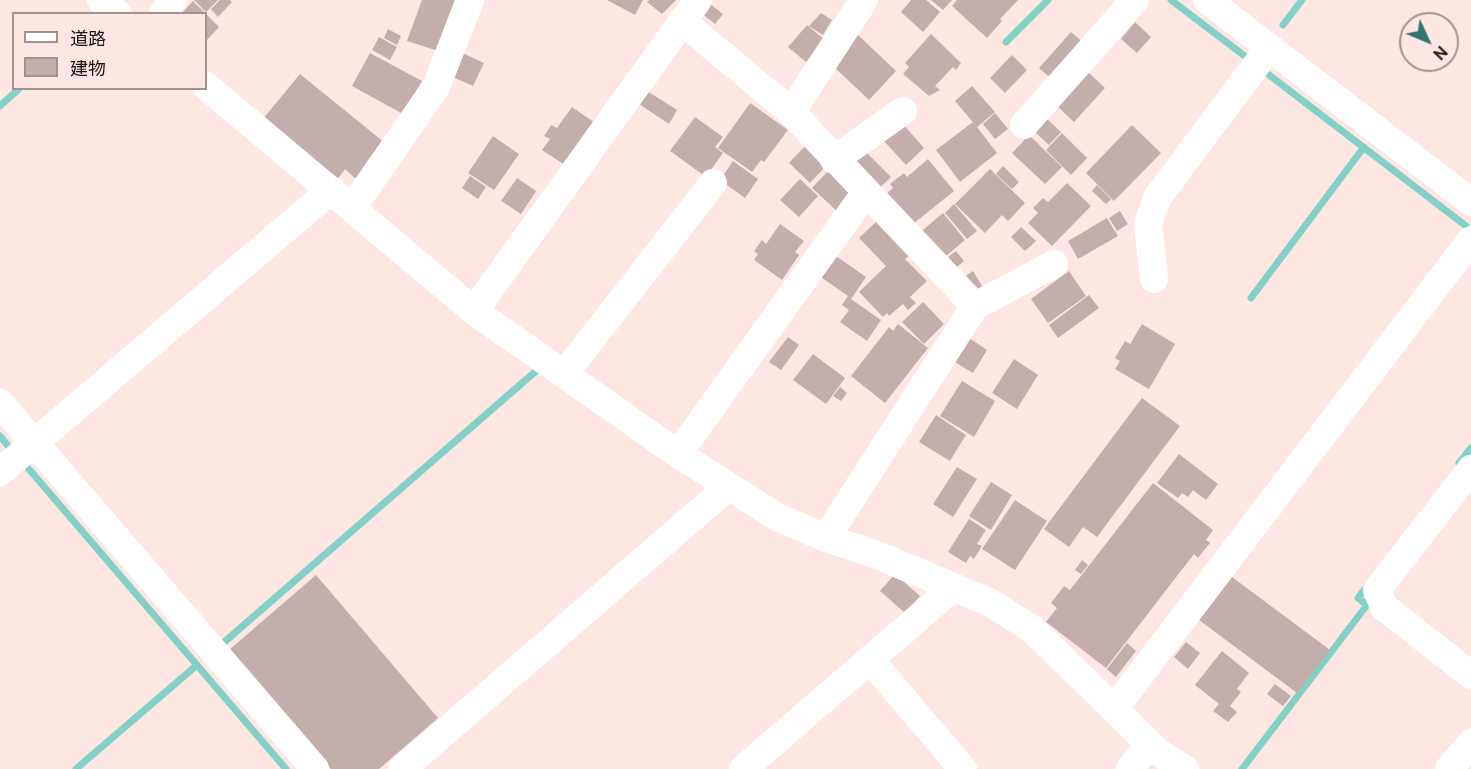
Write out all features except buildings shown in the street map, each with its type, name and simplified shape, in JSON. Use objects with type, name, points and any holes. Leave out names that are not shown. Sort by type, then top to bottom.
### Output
[{"type":"street","points":[[101,0],[116,12]]},
{"type":"street","points":[[352,208],[436,87],[470,0]]},
{"type":"street","points":[[791,112],[864,0]]},
{"type":"street","points":[[1024,125],[1135,0]]},
{"type":"street","points":[[1207,0],[1471,202]]},
{"type":"street","points":[[474,311],[690,11],[791,112],[975,306]]},
{"type":"street","points":[[1154,279],[1148,224],[1157,198],[1269,48]]},
{"type":"street","points":[[207,87],[474,311],[678,454],[777,517],[826,538],[875,554],[991,603],[1032,629],[1149,744],[1185,769]]},
{"type":"street","points":[[834,159],[903,111]]},
{"type":"street","points":[[565,373],[713,183]]},
{"type":"street","points":[[16,458],[331,190]]},
{"type":"street","points":[[678,454],[866,192]]},
{"type":"street","points":[[1114,709],[1471,240]]},
{"type":"street","points":[[826,538],[975,306],[1054,264]]},
{"type":"street","points":[[0,403],[16,458],[315,769]]},
{"type":"street","points":[[1471,469],[1377,590],[1384,607],[1471,675]]},
{"type":"street","points":[[402,769],[728,487]]},
{"type":"street","points":[[743,769],[954,587]]},
{"type":"street","points":[[870,660],[963,769]]},
{"type":"street","points":[[1449,769],[1471,743]]},
{"type":"street","points":[[1130,769],[1149,744]]},
{"type":"waterway","points":[[1006,42],[1048,0]]},
{"type":"waterway","points":[[1171,0],[1246,57]]},
{"type":"waterway","points":[[1283,25],[1302,0]]},
{"type":"waterway","points":[[1264,71],[1466,226]]},
{"type":"waterway","points":[[0,106],[18,90]]},
{"type":"waterway","points":[[1251,298],[1364,147]]},
{"type":"waterway","points":[[222,644],[536,371]]},
{"type":"waterway","points":[[0,436],[14,453]]},
{"type":"waterway","points":[[1459,463],[1471,448]]},
{"type":"waterway","points":[[22,461],[286,769]]},
{"type":"waterway","points":[[1242,769],[1367,605],[1358,598],[1368,585]]},
{"type":"waterway","points":[[76,769],[197,665]]}]
